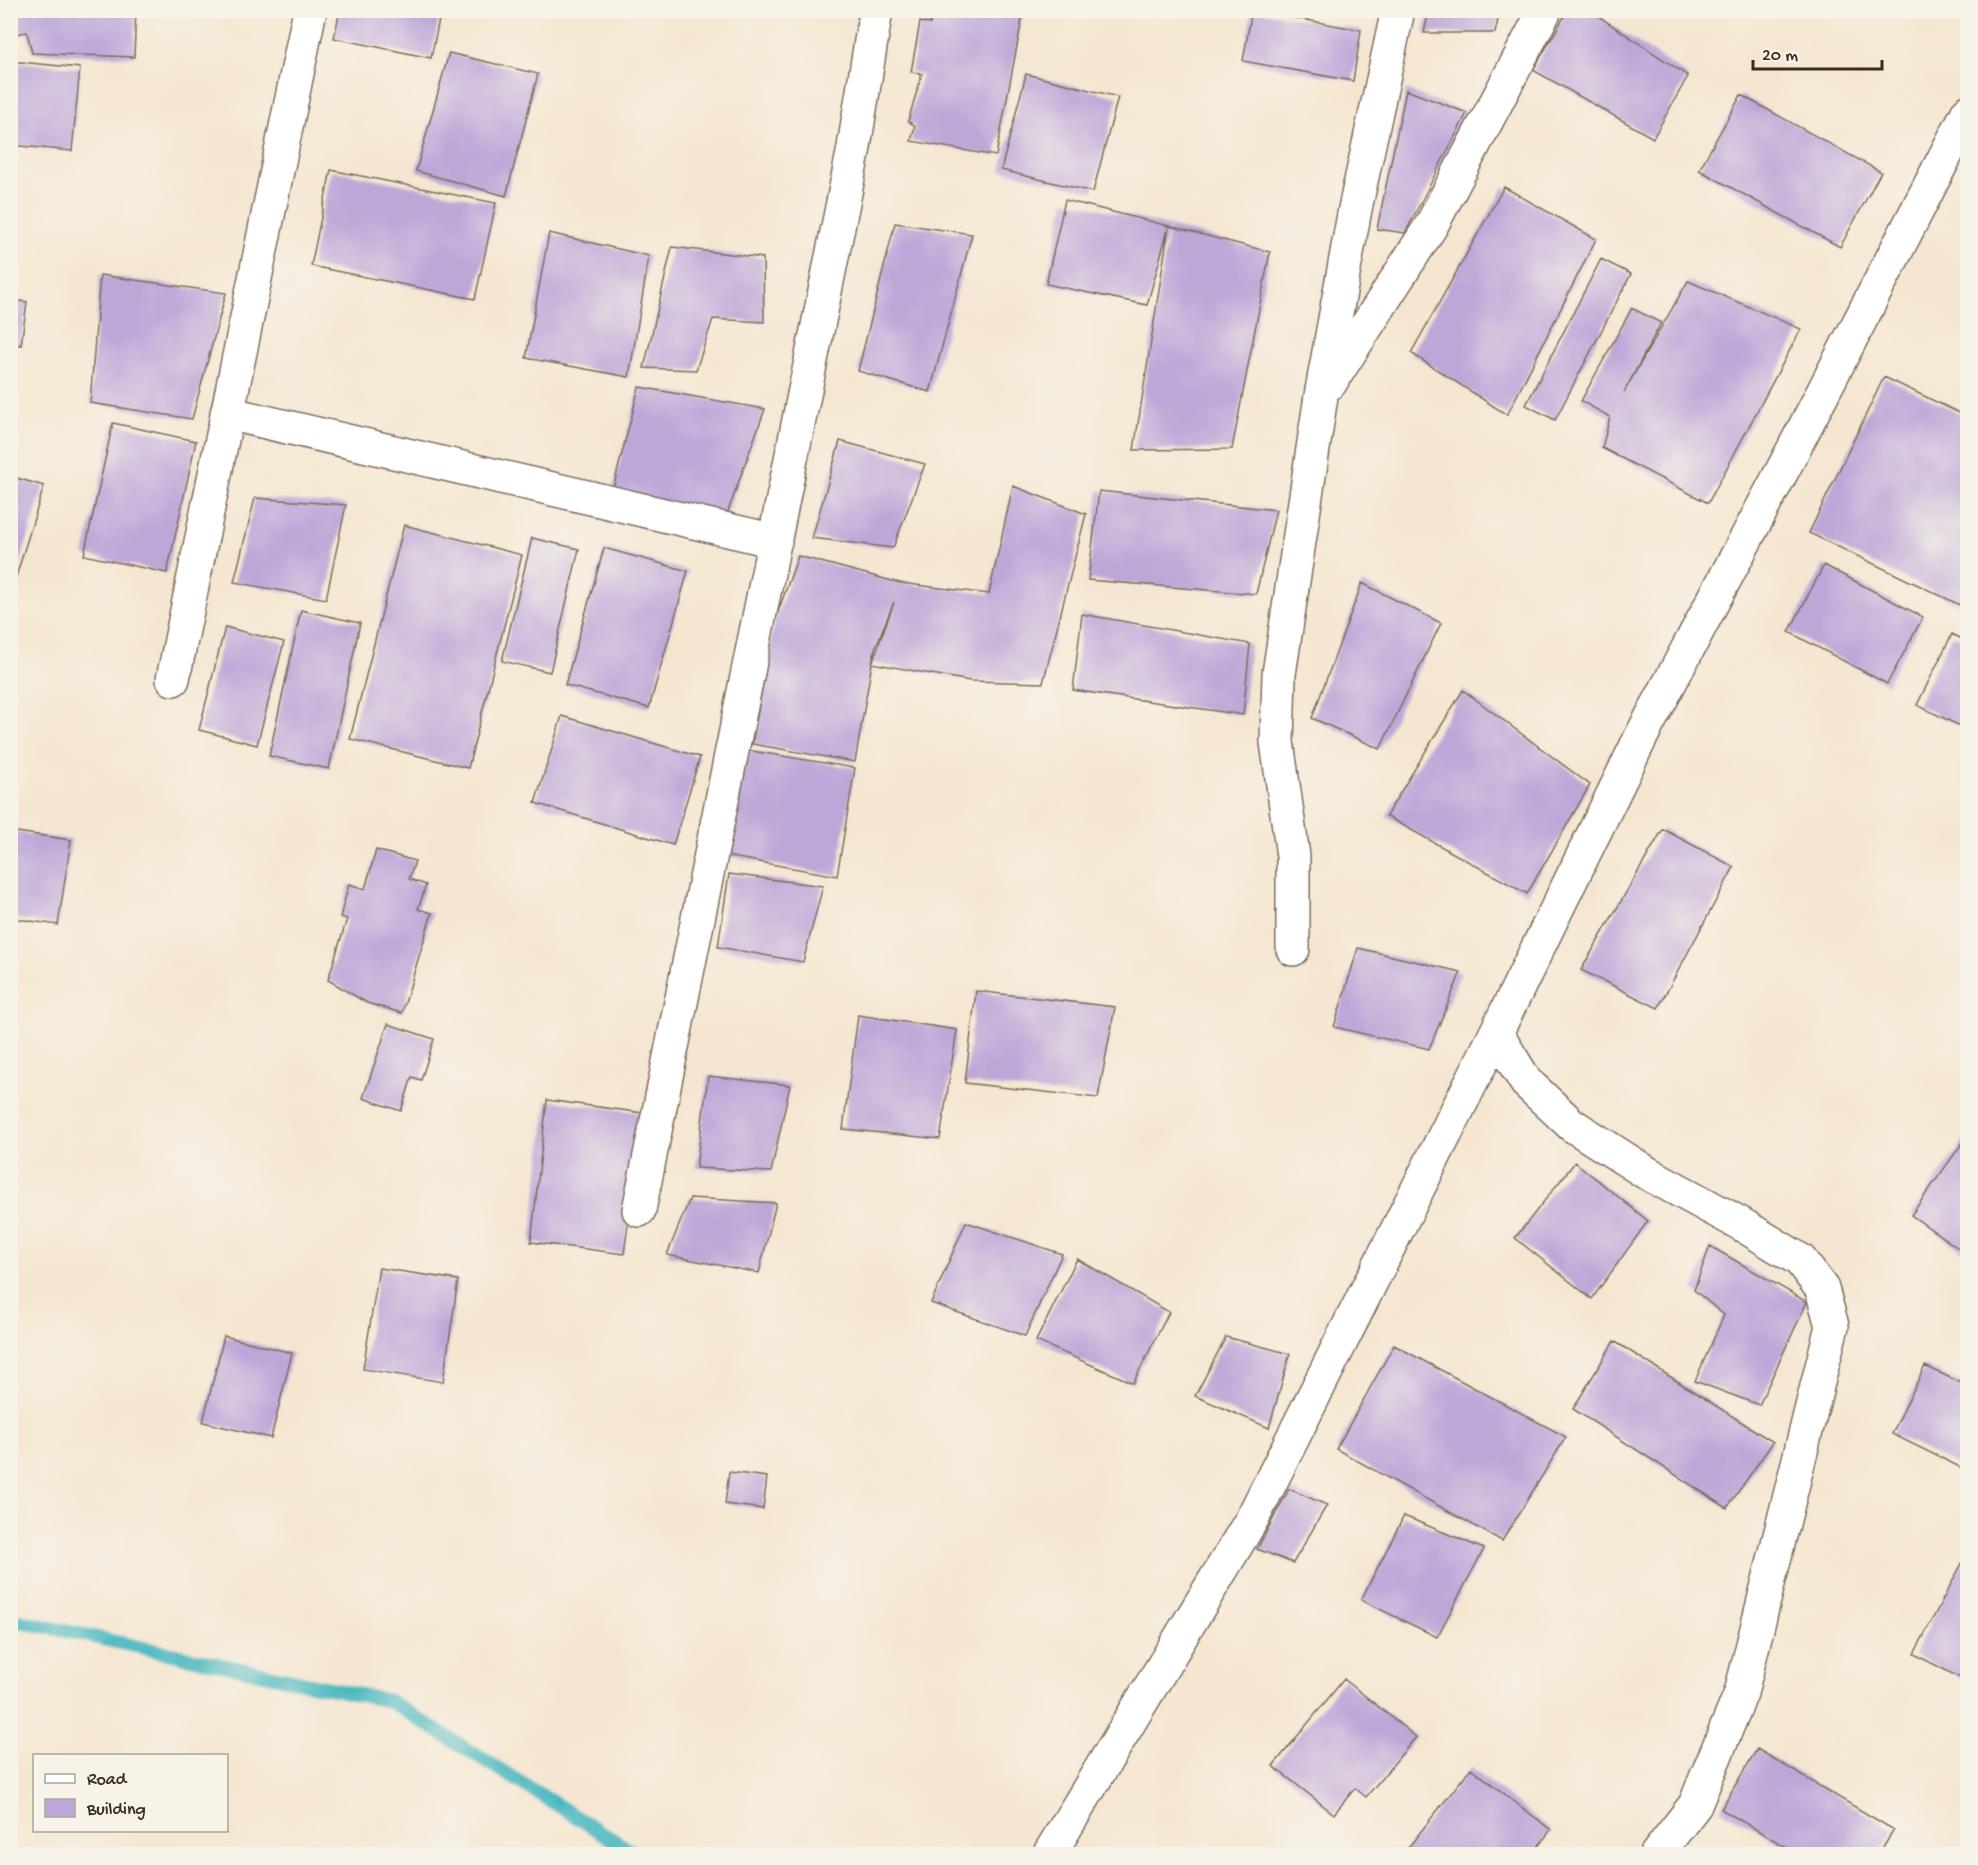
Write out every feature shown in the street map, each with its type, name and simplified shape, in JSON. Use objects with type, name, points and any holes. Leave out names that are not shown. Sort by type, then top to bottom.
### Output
[{"type":"street","points":[[173,679],[310,10]]},
{"type":"street","points":[[639,1210],[853,153],[876,10]]},
{"type":"street","points":[[1293,949],[1293,856],[1277,742],[1278,674],[1322,396],[1355,209],[1398,10]]},
{"type":"street","points":[[1322,396],[1431,225],[1545,10]]},
{"type":"street","points":[[1050,1853],[1252,1519],[1496,1033],[1642,735],[1968,112]]},
{"type":"street","points":[[227,413],[775,542]]},
{"type":"street","points":[[1496,1033],[1526,1082],[1572,1125],[1647,1173],[1741,1224],[1800,1260],[1821,1289],[1832,1326],[1741,1693],[1695,1805],[1657,1854]]},
{"type":"building","points":[[17,10],[136,10],[134,57],[32,53],[27,32],[16,34]]},
{"type":"building","points":[[340,10],[441,10],[431,58],[334,38]]},
{"type":"building","points":[[933,10],[1009,10],[1023,14],[996,156],[911,141],[915,126],[908,121],[922,74],[911,72],[920,22],[930,24]]},
{"type":"building","points":[[1252,10],[1361,30],[1353,81],[1243,61]]},
{"type":"building","points":[[1429,10],[1500,10],[1495,33],[1424,33]]},
{"type":"building","points":[[1568,10],[1589,10],[1688,76],[1653,138],[1533,70]]},
{"type":"building","points":[[449,53],[538,74],[506,196],[416,171]]},
{"type":"building","points":[[10,61],[80,68],[72,151],[10,145]]},
{"type":"building","points":[[1026,74],[1118,97],[1093,192],[1001,170]]},
{"type":"building","points":[[1406,90],[1467,113],[1405,233],[1377,229]]},
{"type":"building","points":[[1741,95],[1881,172],[1840,247],[1699,170]]},
{"type":"building","points":[[331,170],[496,203],[475,299],[311,266]]},
{"type":"building","points":[[1504,187],[1596,239],[1507,415],[1411,353]]},
{"type":"building","points":[[1065,200],[1169,226],[1147,305],[1046,284]]},
{"type":"building","points":[[895,223],[972,234],[930,392],[858,371]]},
{"type":"building","points":[[1169,226],[1270,252],[1232,449],[1134,450]]},
{"type":"building","points":[[549,233],[649,256],[629,377],[526,358]]},
{"type":"building","points":[[672,247],[763,258],[764,322],[713,319],[696,370],[644,368]]},
{"type":"building","points":[[1601,259],[1631,274],[1555,420],[1526,405]]},
{"type":"building","points":[[100,275],[226,293],[192,419],[90,403]]},
{"type":"building","points":[[1688,281],[1801,329],[1708,503],[1602,448],[1610,417],[1581,401],[1632,308],[1661,323],[1624,392]]},
{"type":"building","points":[[10,300],[27,302],[21,345],[10,343]]},
{"type":"building","points":[[1884,377],[1968,417],[1968,594],[1962,606],[1809,533]]},
{"type":"building","points":[[639,387],[765,409],[722,528],[610,500]]},
{"type":"building","points":[[113,423],[196,441],[167,573],[84,555]]},
{"type":"building","points":[[840,441],[925,464],[893,548],[812,538]]},
{"type":"building","points":[[10,476],[44,486],[11,593],[10,592]]},
{"type":"building","points":[[1013,486],[1086,514],[1043,683],[970,681],[872,663],[855,762],[752,744],[774,623],[798,556],[900,583],[989,594]],"holes":[[[894,602],[872,663],[875,648]]]},
{"type":"building","points":[[1099,491],[1276,510],[1256,594],[1088,580]]},
{"type":"building","points":[[255,498],[346,505],[326,599],[234,582]]},
{"type":"building","points":[[404,525],[522,555],[468,768],[350,739]]},
{"type":"building","points":[[532,538],[579,549],[550,672],[502,661]]},
{"type":"building","points":[[604,548],[688,571],[649,708],[565,685]]},
{"type":"building","points":[[1824,565],[1923,617],[1887,684],[1789,632]]},
{"type":"building","points":[[1362,583],[1441,623],[1380,749],[1312,718]]},
{"type":"building","points":[[301,610],[360,623],[329,769],[269,756]]},
{"type":"building","points":[[1082,614],[1250,644],[1243,715],[1073,690]]},
{"type":"building","points":[[225,627],[284,642],[257,745],[199,730]]},
{"type":"building","points":[[1952,634],[1968,642],[1968,730],[1917,705]]},
{"type":"building","points":[[1463,690],[1590,785],[1527,894],[1386,816]]},
{"type":"building","points":[[562,716],[700,757],[673,845],[535,803]]},
{"type":"building","points":[[746,750],[855,768],[837,876],[726,856]]},
{"type":"building","points":[[1663,829],[1734,867],[1658,1008],[1581,970]]},
{"type":"building","points":[[10,831],[71,840],[58,925],[10,918]]},
{"type":"building","points":[[376,850],[415,861],[409,879],[426,885],[418,909],[432,913],[402,1013],[367,1003],[328,980],[347,919],[340,917],[349,884],[365,889]]},
{"type":"building","points":[[729,874],[823,886],[803,962],[718,947]]},
{"type":"building","points":[[1358,948],[1461,972],[1429,1049],[1334,1027]]},
{"type":"building","points":[[976,991],[1115,1007],[1098,1098],[965,1083]]},
{"type":"building","points":[[858,1015],[957,1030],[940,1139],[843,1129]]},
{"type":"building","points":[[388,1024],[434,1039],[421,1080],[412,1077],[401,1111],[363,1098]]},
{"type":"building","points":[[708,1076],[790,1085],[771,1172],[696,1168]]},
{"type":"building","points":[[547,1100],[643,1113],[624,1254],[531,1242]]},
{"type":"building","points":[[1968,1135],[1968,1255],[1911,1215]]},
{"type":"building","points":[[1575,1162],[1648,1221],[1592,1299],[1515,1238]]},
{"type":"building","points":[[690,1198],[776,1203],[759,1273],[667,1255]]},
{"type":"building","points":[[966,1222],[1062,1254],[1025,1336],[931,1303]]},
{"type":"building","points":[[1710,1246],[1807,1302],[1759,1405],[1695,1381],[1724,1315],[1694,1290]]},
{"type":"building","points":[[1077,1259],[1169,1312],[1133,1383],[1036,1341]]},
{"type":"building","points":[[379,1268],[458,1280],[443,1382],[363,1369]]},
{"type":"building","points":[[224,1336],[292,1353],[271,1438],[203,1422]]},
{"type":"building","points":[[1226,1337],[1290,1354],[1269,1428],[1195,1396]]},
{"type":"building","points":[[1614,1341],[1773,1442],[1727,1508],[1573,1409]]},
{"type":"building","points":[[1394,1345],[1566,1437],[1502,1541],[1336,1449]]},
{"type":"building","points":[[1925,1366],[1968,1386],[1968,1471],[1892,1434]]},
{"type":"building","points":[[729,1472],[767,1477],[763,1509],[725,1504]]},
{"type":"building","points":[[1289,1489],[1327,1505],[1293,1563],[1257,1549]]},
{"type":"building","points":[[1404,1516],[1484,1549],[1437,1637],[1361,1600]]},
{"type":"building","points":[[1968,1552],[1968,1682],[1914,1654]]},
{"type":"building","points":[[1344,1679],[1416,1737],[1366,1797],[1355,1788],[1334,1814],[1273,1766]]},
{"type":"building","points":[[1757,1749],[1894,1830],[1879,1854],[1798,1854],[1721,1809]]},
{"type":"building","points":[[1471,1768],[1551,1830],[1532,1854],[1403,1854]]},
{"type":"waterway","points":[[10,1619],[389,1701],[636,1854]]}]
